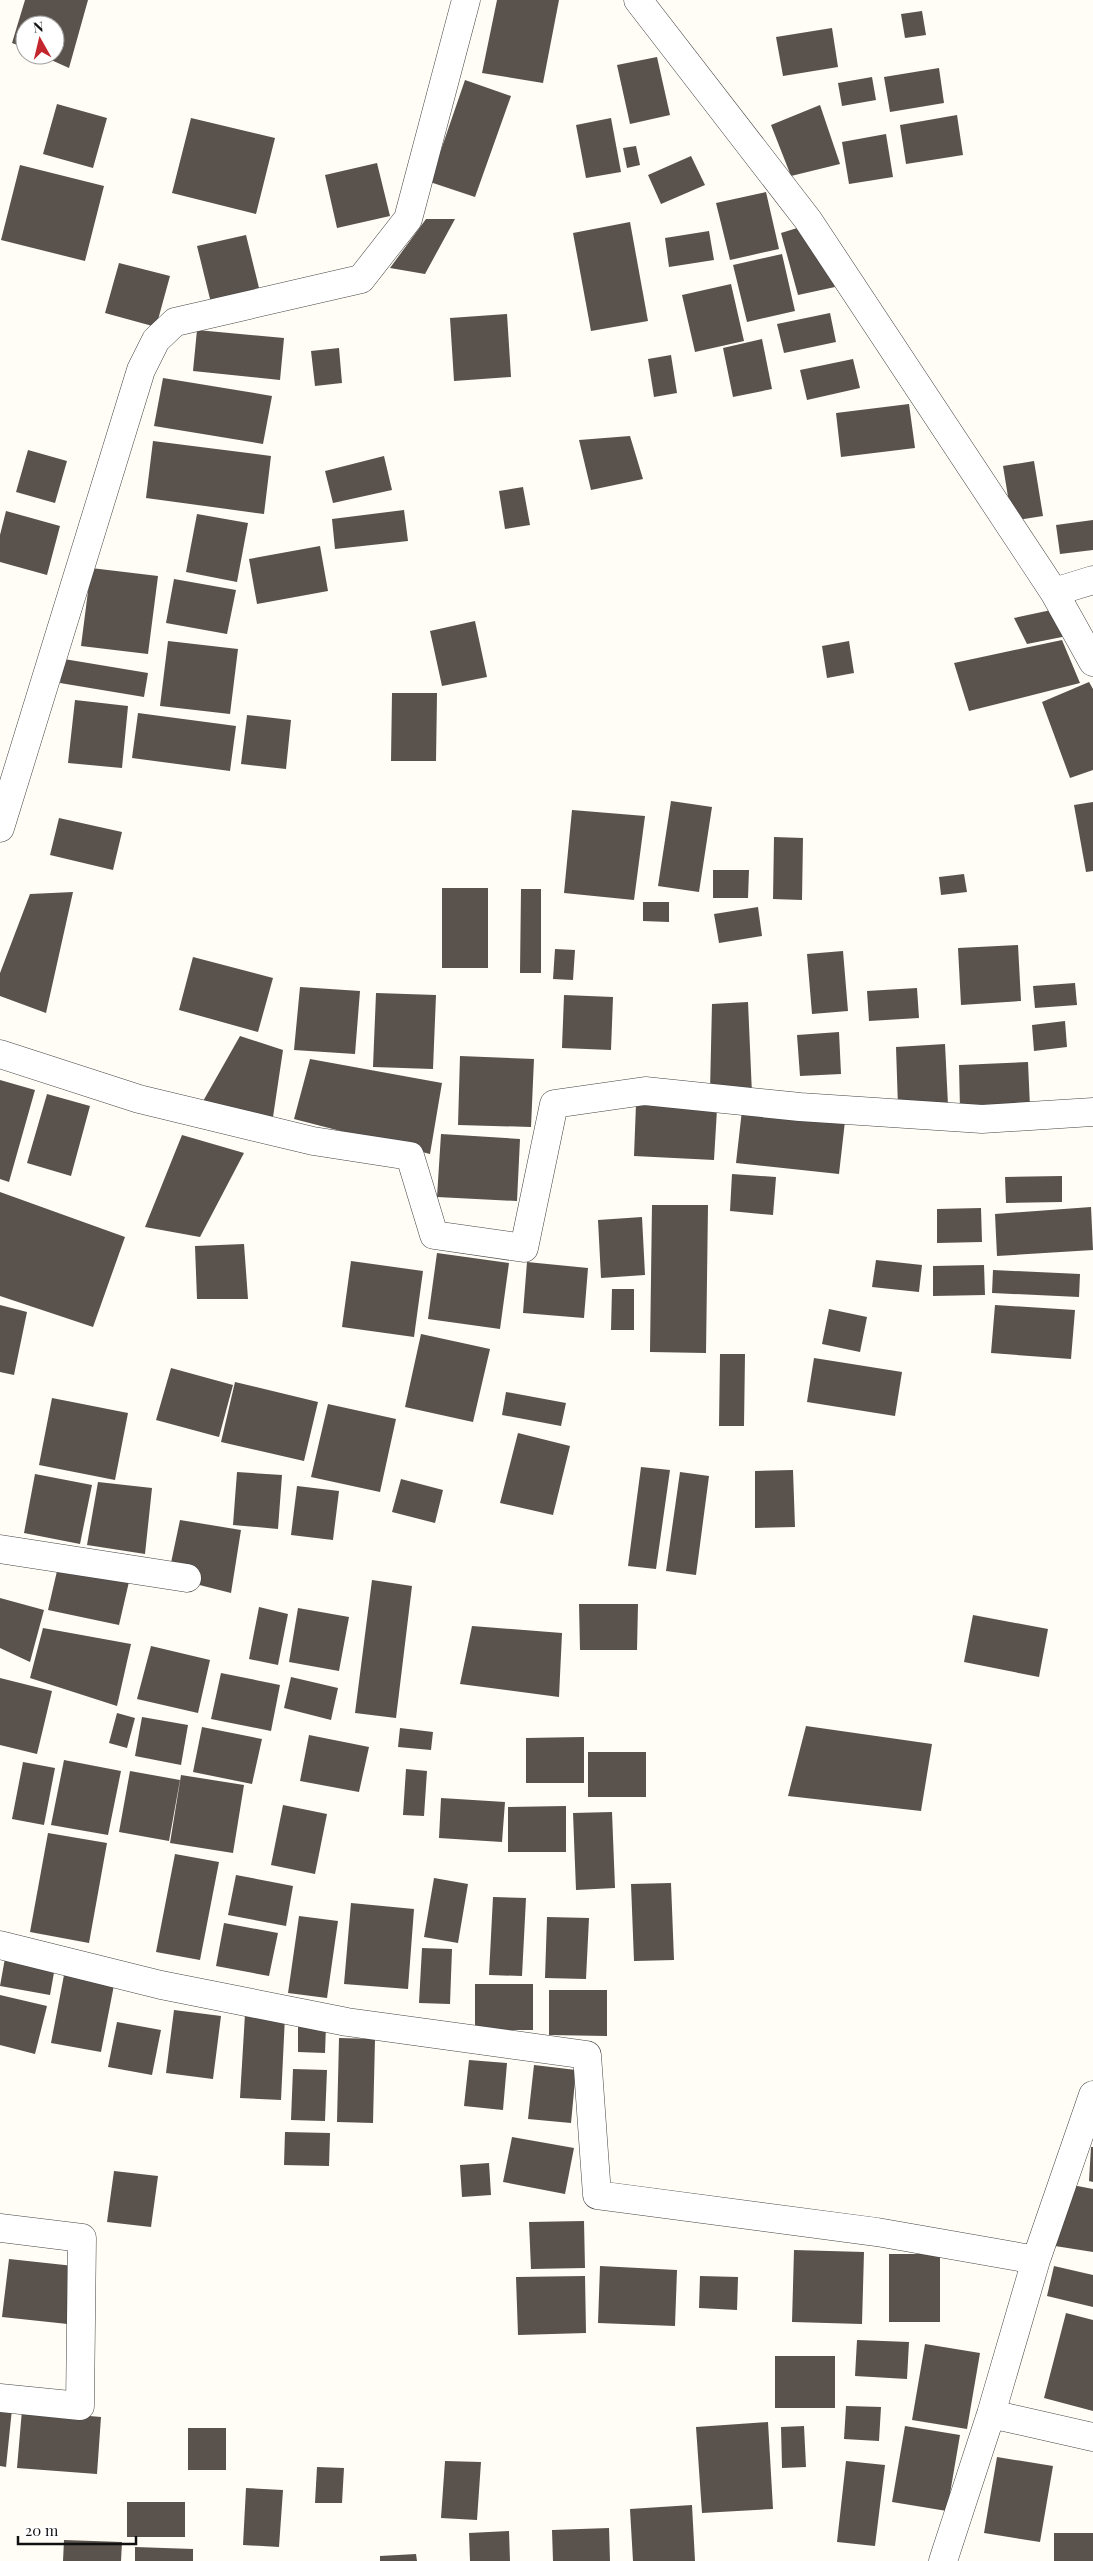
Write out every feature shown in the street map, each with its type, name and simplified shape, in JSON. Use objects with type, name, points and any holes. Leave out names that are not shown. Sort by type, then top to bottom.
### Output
[{"type":"street","points":[[0,828],[141,370],[156,340],[175,322],[361,279],[408,219],[466,0]]},
{"type":"street","points":[[638,0],[808,220],[1054,592],[1093,662]]},
{"type":"street","points":[[1054,592],[1093,580]]},
{"type":"street","points":[[0,1054],[139,1099],[313,1141],[410,1156],[434,1235],[524,1248],[554,1104],[645,1091],[800,1107],[982,1119],[1093,1112]]},
{"type":"street","points":[[0,1549],[187,1578]]},
{"type":"street","points":[[0,1945],[160,1985],[338,2020],[587,2055],[596,2195],[877,2232],[1036,2260]]},
{"type":"street","points":[[943,2561],[991,2414],[1036,2260],[1093,2095]]},
{"type":"street","points":[[0,2228],[82,2238],[80,2406],[0,2398]]},
{"type":"street","points":[[991,2414],[1093,2437]]},
{"type":"building","points":[[25,0],[88,0],[69,68],[62,65],[65,65],[65,15],[20,15]]},
{"type":"building","points":[[497,0],[559,0],[543,83],[482,73]]},
{"type":"building","points":[[922,11],[926,35],[905,38],[901,14]]},
{"type":"building","points":[[832,28],[838,67],[783,76],[776,37]]},
{"type":"building","points":[[15,33],[15,44],[12,43]]},
{"type":"building","points":[[657,57],[670,115],[630,124],[617,65]]},
{"type":"building","points":[[939,68],[944,103],[890,112],[884,77]]},
{"type":"building","points":[[872,77],[876,100],[842,106],[838,83]]},
{"type":"building","points":[[465,80],[511,96],[475,197],[430,182]]},
{"type":"building","points":[[57,104],[107,118],[93,168],[43,154]]},
{"type":"building","points":[[820,105],[840,164],[791,176],[771,125]]},
{"type":"building","points":[[957,115],[963,155],[906,164],[900,125]]},
{"type":"building","points":[[191,118],[275,138],[256,214],[172,193]]},
{"type":"building","points":[[611,118],[621,172],[586,178],[576,125]]},
{"type":"building","points":[[886,134],[893,177],[849,184],[842,142]]},
{"type":"building","points":[[636,146],[640,165],[627,168],[623,148]]},
{"type":"building","points":[[691,156],[705,185],[661,204],[648,175]]},
{"type":"building","points":[[377,163],[390,216],[337,228],[325,175]]},
{"type":"building","points":[[20,165],[104,186],[85,261],[1,240]]},
{"type":"building","points":[[766,192],[779,249],[730,260],[716,203]]},
{"type":"building","points":[[426,219],[455,219],[425,274],[390,268]]},
{"type":"building","points":[[630,222],[648,321],[591,331],[573,233]]},
{"type":"building","points":[[807,225],[835,287],[798,295],[781,233]]},
{"type":"building","points":[[709,231],[714,260],[669,267],[665,238]]},
{"type":"building","points":[[246,235],[260,292],[211,303],[197,246]]},
{"type":"building","points":[[782,254],[795,311],[747,322],[733,265]]},
{"type":"building","points":[[119,263],[170,276],[156,327],[105,313]]},
{"type":"building","points":[[731,284],[744,341],[695,352],[682,295]]},
{"type":"building","points":[[830,313],[836,342],[784,353],[777,324]]},
{"type":"building","points":[[507,314],[511,377],[454,381],[450,318]]},
{"type":"building","points":[[197,330],[284,338],[280,380],[193,371]]},
{"type":"building","points":[[762,339],[772,389],[733,397],[723,348]]},
{"type":"building","points":[[339,348],[342,383],[315,386],[311,351]]},
{"type":"building","points":[[671,355],[677,393],[654,397],[648,359]]},
{"type":"building","points":[[853,359],[860,388],[807,400],[800,370]]},
{"type":"building","points":[[163,378],[272,396],[263,444],[154,426]]},
{"type":"building","points":[[909,404],[915,448],[841,457],[836,413]]},
{"type":"building","points":[[630,436],[643,479],[591,490],[579,440]]},
{"type":"building","points":[[153,441],[271,456],[264,514],[146,498]]},
{"type":"building","points":[[28,450],[67,461],[55,503],[16,492]]},
{"type":"building","points":[[384,456],[392,490],[333,503],[325,471]]},
{"type":"building","points":[[1034,461],[1043,516],[1012,521],[1003,466]]},
{"type":"building","points":[[523,487],[530,525],[505,529],[499,491]]},
{"type":"building","points":[[404,510],[408,541],[335,549],[332,519]]},
{"type":"building","points":[[6,511],[60,526],[47,575],[0,562],[0,535]]},
{"type":"building","points":[[197,514],[248,523],[237,582],[186,572]]},
{"type":"building","points":[[1093,520],[1093,550],[1060,554],[1056,525]]},
{"type":"building","points":[[320,546],[328,591],[257,604],[249,559]]},
{"type":"building","points":[[91,568],[158,576],[148,654],[81,646]]},
{"type":"building","points":[[174,579],[236,590],[227,634],[166,623]]},
{"type":"building","points":[[1056,609],[1067,636],[1027,644],[1014,618]]},
{"type":"building","points":[[475,621],[487,677],[442,686],[430,631]]},
{"type":"building","points":[[1062,640],[1080,683],[969,711],[954,663]]},
{"type":"building","points":[[168,641],[238,649],[230,714],[160,706]]},
{"type":"building","points":[[849,641],[854,673],[827,678],[822,646]]},
{"type":"building","points":[[64,659],[148,673],[144,697],[60,683]]},
{"type":"building","points":[[1089,682],[1093,689],[1093,770],[1070,778],[1042,702]]},
{"type":"building","points":[[392,693],[437,693],[436,761],[391,761]]},
{"type":"building","points":[[75,700],[128,706],[122,768],[68,763]]},
{"type":"building","points":[[138,713],[236,726],[230,771],[132,758]]},
{"type":"building","points":[[247,715],[291,720],[286,769],[241,764]]},
{"type":"building","points":[[671,801],[712,807],[699,892],[658,886]]},
{"type":"building","points":[[1093,802],[1093,871],[1086,872],[1074,805]]},
{"type":"building","points":[[572,810],[645,816],[634,900],[564,893]]},
{"type":"building","points":[[59,818],[122,832],[113,870],[50,855]]},
{"type":"building","points":[[774,837],[803,838],[802,900],[773,899]]},
{"type":"building","points":[[713,870],[749,870],[748,898],[713,898]]},
{"type":"building","points":[[964,874],[967,892],[941,895],[939,877]]},
{"type":"building","points":[[442,888],[488,888],[488,968],[442,968]]},
{"type":"building","points":[[521,889],[541,889],[541,973],[520,973]]},
{"type":"building","points":[[73,892],[46,1013],[0,996],[0,973],[30,894]]},
{"type":"building","points":[[643,902],[669,902],[669,922],[643,921]]},
{"type":"building","points":[[758,907],[762,936],[719,943],[714,914]]},
{"type":"building","points":[[1018,945],[1021,1001],[961,1005],[958,948]]},
{"type":"building","points":[[555,949],[575,950],[573,980],[553,979]]},
{"type":"building","points":[[843,951],[848,1011],[812,1014],[807,954]]},
{"type":"building","points":[[193,957],[273,978],[258,1032],[179,1010]]},
{"type":"building","points":[[1075,983],[1077,1005],[1035,1008],[1033,986]]},
{"type":"building","points":[[300,987],[360,991],[355,1054],[294,1050]]},
{"type":"building","points":[[917,988],[919,1018],[869,1021],[867,991]]},
{"type":"building","points":[[376,993],[436,995],[433,1069],[373,1067]]},
{"type":"building","points":[[564,995],[613,997],[611,1050],[562,1048]]},
{"type":"building","points":[[748,1002],[752,1094],[710,1092],[712,1004]]},
{"type":"building","points":[[1065,1021],[1067,1047],[1034,1051],[1032,1025]]},
{"type":"building","points":[[839,1032],[841,1074],[800,1076],[797,1035]]},
{"type":"building","points":[[240,1036],[283,1050],[273,1117],[202,1103]]},
{"type":"building","points":[[945,1044],[948,1105],[898,1107],[896,1047]]},
{"type":"building","points":[[460,1056],[534,1059],[531,1127],[458,1125]]},
{"type":"building","points":[[310,1059],[442,1083],[430,1154],[294,1119]]},
{"type":"building","points":[[1028,1062],[1030,1107],[960,1110],[959,1065]]},
{"type":"building","points":[[0,1080],[35,1090],[9,1182],[0,1179]]},
{"type":"building","points":[[47,1094],[90,1106],[71,1176],[27,1163]]},
{"type":"building","points":[[636,1104],[717,1109],[714,1160],[634,1156]]},
{"type":"building","points":[[742,1110],[845,1121],[839,1174],[736,1163]]},
{"type":"building","points":[[441,1134],[520,1139],[517,1201],[437,1197]]},
{"type":"building","points":[[182,1135],[244,1153],[200,1237],[145,1227]]},
{"type":"building","points":[[732,1174],[776,1177],[773,1215],[730,1211]]},
{"type":"building","points":[[1062,1176],[1062,1202],[1006,1203],[1005,1177]]},
{"type":"building","points":[[0,1192],[125,1237],[93,1327],[0,1296]]},
{"type":"building","points":[[652,1205],[708,1205],[706,1353],[650,1352]]},
{"type":"building","points":[[1091,1207],[1093,1250],[997,1256],[995,1214]]},
{"type":"building","points":[[981,1208],[982,1242],[937,1243],[937,1209]]},
{"type":"building","points":[[642,1217],[645,1275],[601,1278],[598,1220]]},
{"type":"building","points":[[244,1244],[248,1299],[197,1299],[195,1246]]},
{"type":"building","points":[[437,1253],[509,1263],[500,1329],[428,1319]]},
{"type":"building","points":[[876,1260],[922,1265],[919,1292],[872,1287]]},
{"type":"building","points":[[351,1261],[423,1271],[414,1337],[342,1327]]},
{"type":"building","points":[[527,1262],[588,1268],[584,1318],[523,1313]]},
{"type":"building","points":[[984,1265],[985,1295],[933,1296],[933,1266]]},
{"type":"building","points":[[993,1270],[1080,1274],[1079,1297],[992,1293]]},
{"type":"building","points":[[612,1289],[634,1289],[634,1330],[611,1330]]},
{"type":"building","points":[[0,1305],[27,1312],[14,1375],[0,1372]]},
{"type":"building","points":[[995,1305],[1075,1310],[1071,1359],[991,1353]]},
{"type":"building","points":[[829,1309],[867,1317],[860,1352],[822,1344]]},
{"type":"building","points":[[421,1334],[490,1349],[473,1422],[405,1407]]},
{"type":"building","points":[[720,1354],[745,1354],[744,1426],[719,1426]]},
{"type":"building","points":[[814,1358],[902,1372],[895,1416],[807,1402]]},
{"type":"building","points":[[171,1368],[233,1385],[219,1437],[156,1420]]},
{"type":"building","points":[[235,1382],[318,1402],[304,1461],[221,1442]]},
{"type":"building","points":[[506,1392],[566,1403],[561,1426],[502,1415]]},
{"type":"building","points":[[52,1398],[128,1413],[115,1480],[39,1465]]},
{"type":"building","points":[[328,1404],[396,1419],[380,1492],[311,1477]]},
{"type":"building","points":[[518,1433],[570,1446],[553,1515],[500,1503]]},
{"type":"building","points":[[641,1467],[670,1470],[656,1569],[628,1566]]},
{"type":"building","points":[[793,1470],[795,1527],[755,1528],[755,1471]]},
{"type":"building","points":[[237,1472],[282,1475],[278,1529],[233,1525]]},
{"type":"building","points":[[680,1472],[709,1476],[696,1575],[666,1571]]},
{"type":"building","points":[[35,1474],[92,1485],[80,1544],[24,1533]]},
{"type":"building","points":[[401,1479],[443,1490],[435,1523],[392,1512]]},
{"type":"building","points":[[98,1482],[152,1488],[145,1554],[87,1545]]},
{"type":"building","points":[[297,1486],[339,1491],[333,1540],[291,1535]]},
{"type":"building","points":[[180,1520],[241,1530],[231,1593],[168,1577]]},
{"type":"building","points":[[60,1558],[131,1573],[119,1625],[48,1610]]},
{"type":"building","points":[[372,1580],[412,1586],[396,1718],[355,1713]]},
{"type":"building","points":[[0,1598],[44,1610],[30,1662],[0,1648]]},
{"type":"building","points":[[579,1604],[638,1604],[637,1650],[580,1650]]},
{"type":"building","points":[[259,1607],[288,1614],[278,1665],[249,1659]]},
{"type":"building","points":[[298,1608],[349,1617],[339,1671],[289,1662]]},
{"type":"building","points":[[973,1615],[1048,1629],[1039,1677],[964,1662]]},
{"type":"building","points":[[472,1626],[562,1633],[559,1697],[460,1684]]},
{"type":"building","points":[[43,1628],[131,1644],[117,1706],[30,1678]]},
{"type":"building","points":[[151,1646],[210,1660],[198,1713],[137,1699]]},
{"type":"building","points":[[221,1673],[280,1685],[271,1731],[211,1719]]},
{"type":"building","points":[[291,1677],[338,1688],[331,1720],[284,1708]]},
{"type":"building","points":[[0,1678],[52,1691],[37,1754],[0,1745]]},
{"type":"building","points":[[117,1713],[135,1718],[127,1748],[109,1743]]},
{"type":"building","points":[[142,1717],[188,1725],[181,1765],[135,1756]]},
{"type":"building","points":[[806,1726],[932,1744],[921,1811],[788,1796]]},
{"type":"building","points":[[202,1727],[262,1739],[252,1784],[193,1772]]},
{"type":"building","points":[[400,1728],[433,1732],[431,1750],[398,1747]]},
{"type":"building","points":[[309,1735],[369,1747],[359,1792],[300,1781]]},
{"type":"building","points":[[584,1737],[584,1783],[526,1783],[526,1738]]},
{"type":"building","points":[[588,1752],[646,1752],[646,1797],[588,1797]]},
{"type":"building","points":[[64,1760],[121,1771],[108,1835],[51,1825]]},
{"type":"building","points":[[23,1762],[55,1768],[44,1825],[12,1819]]},
{"type":"building","points":[[406,1769],[427,1771],[424,1816],[403,1815]]},
{"type":"building","points":[[130,1771],[180,1780],[169,1841],[119,1832]]},
{"type":"building","points":[[181,1775],[244,1785],[233,1853],[170,1843]]},
{"type":"building","points":[[441,1798],[505,1802],[502,1842],[439,1838]]},
{"type":"building","points":[[283,1805],[327,1814],[315,1874],[271,1865]]},
{"type":"building","points":[[566,1806],[566,1852],[508,1852],[508,1807]]},
{"type":"building","points":[[612,1812],[615,1888],[576,1890],[573,1813]]},
{"type":"building","points":[[48,1833],[107,1843],[89,1943],[30,1932]]},
{"type":"building","points":[[175,1854],[219,1862],[200,1960],[156,1952]]},
{"type":"building","points":[[236,1875],[293,1886],[286,1926],[228,1915]]},
{"type":"building","points":[[434,1878],[468,1884],[458,1943],[424,1937]]},
{"type":"building","points":[[671,1883],[674,1960],[634,1961],[631,1884]]},
{"type":"building","points":[[493,1897],[526,1898],[522,1976],[489,1975]]},
{"type":"building","points":[[351,1903],[414,1909],[408,1989],[344,1984]]},
{"type":"building","points":[[299,1916],[338,1921],[327,1998],[288,1993]]},
{"type":"building","points":[[547,1917],[589,1918],[586,1979],[545,1978]]},
{"type":"building","points":[[224,1923],[278,1933],[269,1976],[216,1966]]},
{"type":"building","points":[[422,1948],[452,1949],[450,2004],[419,2003]]},
{"type":"building","points":[[5,1958],[55,1967],[50,1995],[0,1986]]},
{"type":"building","points":[[64,1975],[114,1985],[101,2052],[51,2043]]},
{"type":"building","points":[[475,1984],[533,1984],[533,2030],[475,2030]]},
{"type":"building","points":[[549,1990],[607,1990],[607,2036],[549,2035]]},
{"type":"building","points":[[0,1995],[47,2006],[35,2054],[0,2045]]},
{"type":"building","points":[[174,2010],[221,2016],[213,2079],[166,2073]]},
{"type":"building","points":[[245,2014],[285,2016],[281,2100],[240,2098]]},
{"type":"building","points":[[117,2022],[161,2030],[152,2075],[108,2067]]},
{"type":"building","points":[[298,2024],[326,2025],[325,2053],[298,2052]]},
{"type":"building","points":[[339,2038],[375,2039],[373,2123],[337,2122]]},
{"type":"building","points":[[469,2060],[507,2063],[503,2110],[464,2106]]},
{"type":"building","points":[[534,2065],[576,2070],[571,2123],[528,2119]]},
{"type":"building","points":[[293,2069],[327,2070],[325,2121],[291,2120]]},
{"type":"building","points":[[285,2132],[330,2133],[329,2166],[284,2165]]},
{"type":"building","points":[[512,2137],[574,2148],[565,2194],[503,2182]]},
{"type":"building","points":[[1091,2147],[1093,2147],[1093,2182],[1089,2181]]},
{"type":"building","points":[[489,2163],[491,2195],[462,2197],[460,2165]]},
{"type":"building","points":[[114,2171],[158,2176],[151,2227],[107,2222]]},
{"type":"building","points":[[1067,2184],[1093,2189],[1093,2252],[1055,2246]]},
{"type":"building","points":[[584,2221],[585,2268],[531,2269],[529,2222]]},
{"type":"building","points":[[794,2250],[864,2252],[862,2324],[792,2322]]},
{"type":"building","points":[[889,2254],[940,2254],[940,2322],[889,2322]]},
{"type":"building","points":[[9,2259],[83,2267],[77,2325],[2,2317]]},
{"type":"building","points":[[600,2266],[677,2270],[675,2326],[598,2323]]},
{"type":"building","points":[[1054,2266],[1093,2275],[1093,2307],[1047,2296]]},
{"type":"building","points":[[585,2276],[586,2333],[518,2335],[516,2277]]},
{"type":"building","points":[[700,2276],[738,2277],[737,2310],[699,2308]]},
{"type":"building","points":[[1066,2313],[1093,2320],[1093,2411],[1044,2398]]},
{"type":"building","points":[[857,2340],[909,2342],[907,2379],[855,2376]]},
{"type":"building","points":[[925,2344],[980,2353],[967,2429],[912,2420]]},
{"type":"building","points":[[775,2356],[835,2356],[835,2408],[775,2408]]},
{"type":"building","points":[[846,2406],[881,2407],[879,2441],[844,2439]]},
{"type":"building","points":[[0,2408],[12,2409],[6,2467],[0,2466]]},
{"type":"building","points":[[22,2410],[101,2417],[97,2474],[17,2468]]},
{"type":"building","points":[[768,2422],[773,2509],[702,2513],[696,2427]]},
{"type":"building","points":[[804,2426],[806,2467],[782,2468],[781,2427]]},
{"type":"building","points":[[905,2426],[960,2435],[947,2511],[892,2502]]},
{"type":"building","points":[[188,2428],[226,2428],[226,2470],[188,2470]]},
{"type":"building","points":[[997,2457],[1053,2466],[1040,2542],[984,2533]]},
{"type":"building","points":[[445,2461],[481,2462],[477,2520],[441,2518]]},
{"type":"building","points":[[846,2461],[885,2465],[875,2546],[837,2542]]},
{"type":"building","points":[[317,2467],[344,2468],[342,2503],[315,2503]]},
{"type":"building","points":[[246,2488],[283,2490],[279,2547],[243,2545]]},
{"type":"building","points":[[127,2502],[185,2502],[185,2537],[127,2537]]},
{"type":"building","points":[[692,2505],[695,2561],[633,2561],[630,2509]]},
{"type":"building","points":[[609,2528],[610,2561],[553,2561],[552,2530]]},
{"type":"building","points":[[509,2531],[510,2561],[470,2561],[469,2533]]},
{"type":"building","points":[[1054,2533],[1093,2533],[1093,2561],[1054,2561]]},
{"type":"building","points":[[64,2540],[122,2542],[121,2561],[63,2561]]},
{"type":"building","points":[[135,2547],[193,2549],[193,2561],[135,2561]]},
{"type":"building","points":[[416,2554],[417,2561],[380,2561],[380,2556]]}]
